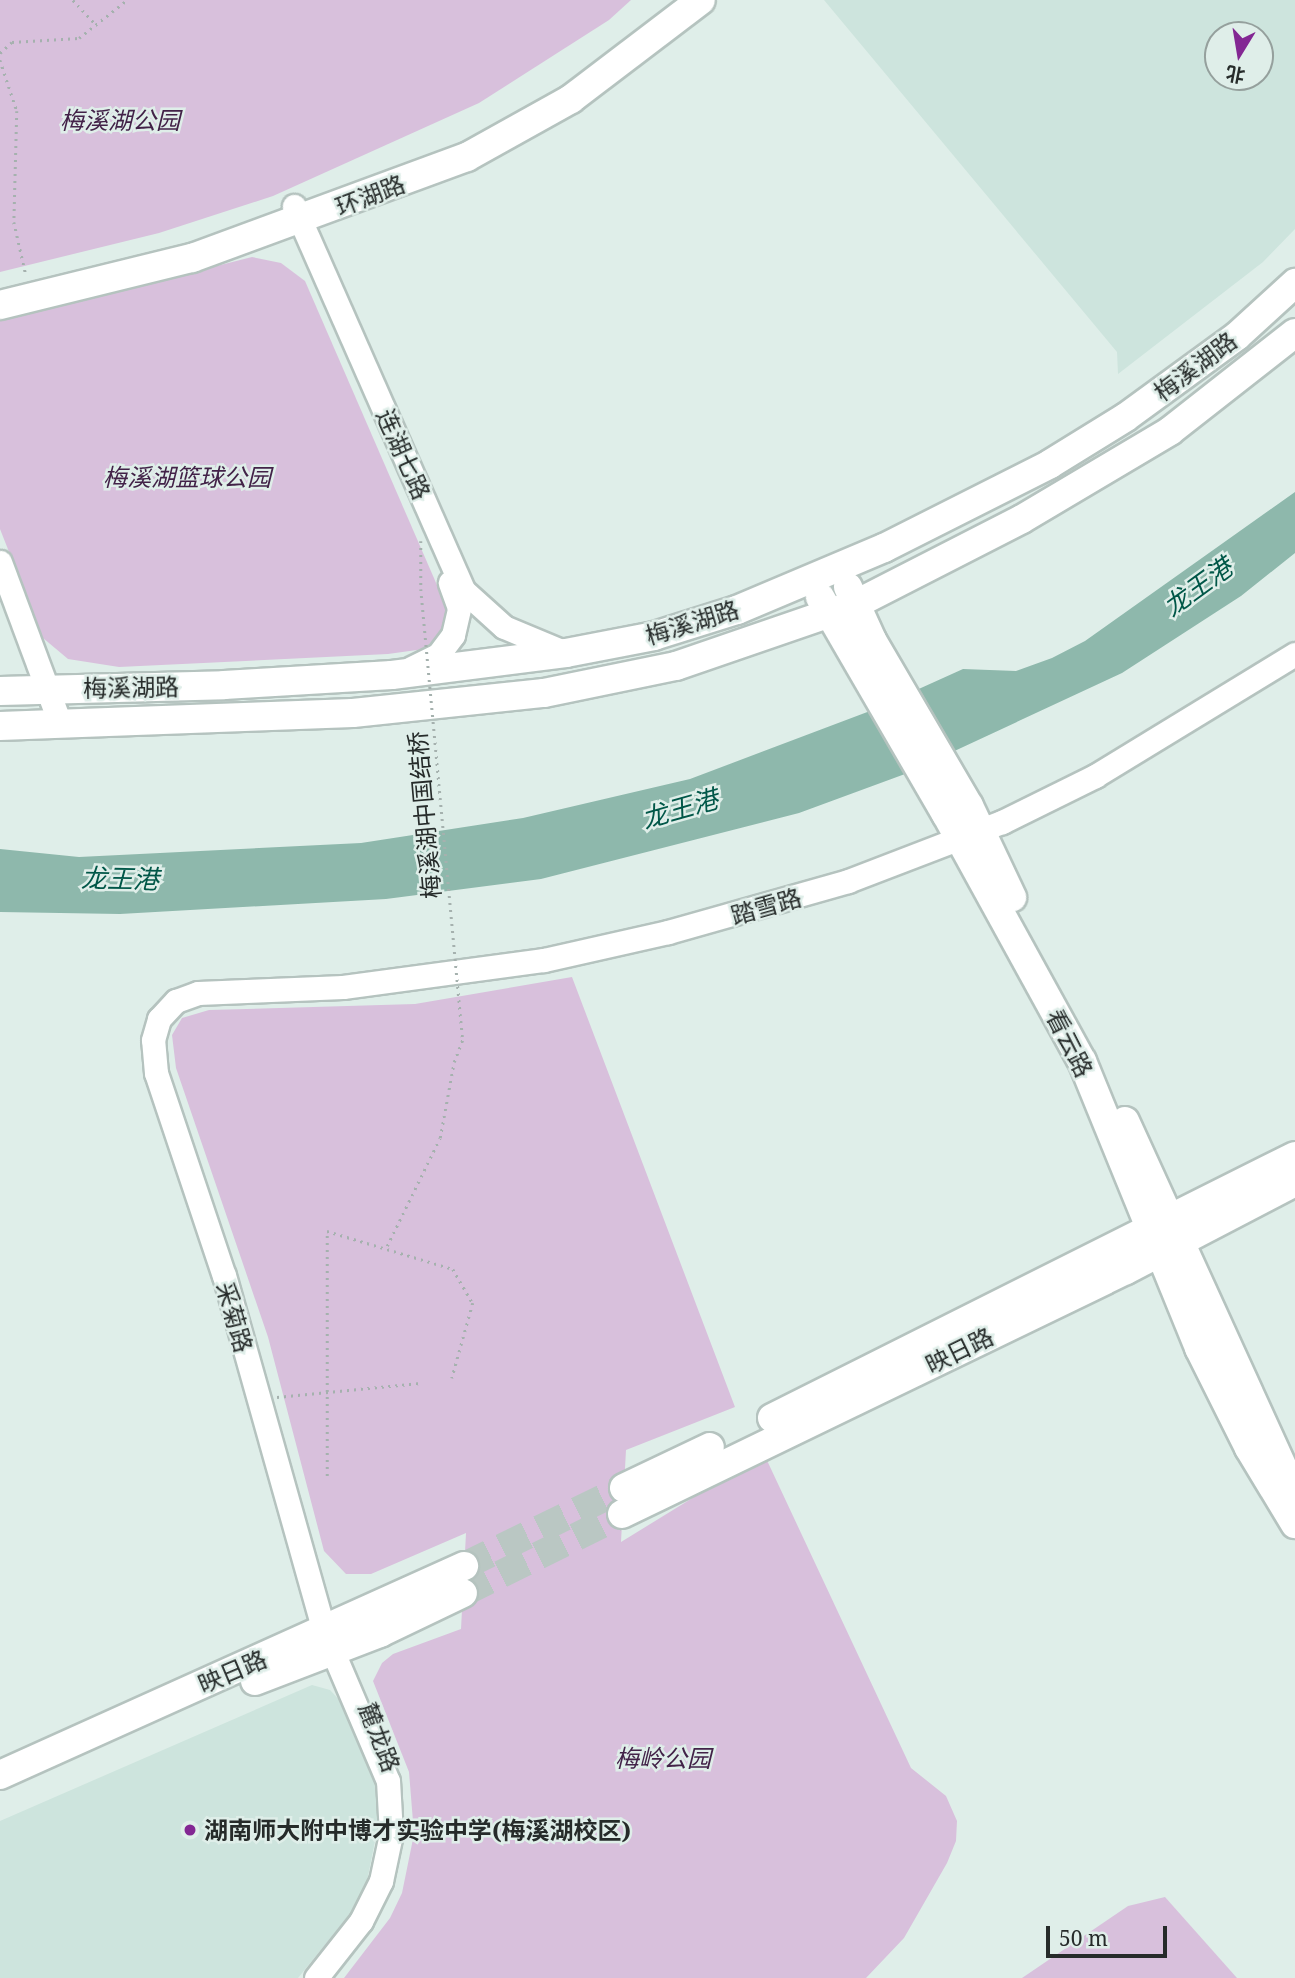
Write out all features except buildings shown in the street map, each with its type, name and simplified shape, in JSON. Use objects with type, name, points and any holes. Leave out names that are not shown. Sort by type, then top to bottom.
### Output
[{"type":"main road","name":"环湖路","points":[[0,305],[192,258],[454,143],[527,107],[584,71],[675,0]]},
{"type":"main road","name":"环湖路","points":[[0,288],[292,215],[444,166],[513,133],[611,71],[701,0]]},
{"type":"main road","name":"梅溪湖路","points":[[0,691],[224,685],[392,675],[566,653],[654,636],[737,610],[839,569],[976,504],[1126,417],[1237,336],[1295,283]]},
{"type":"main road","name":"梅溪湖路","points":[[0,726],[353,713],[532,695],[676,666],[856,604],[1022,519],[1170,431],[1295,333]]},
{"type":"main road","points":[[839,569],[856,604],[861,643]]},
{"type":"main road","points":[[809,580],[829,613],[861,643]]},
{"type":"main road","name":"看云路","points":[[861,643],[1079,1022],[1166,1236],[1295,1494]]},
{"type":"main road","name":"映日路","points":[[1166,1236],[1295,1156]]},
{"type":"main road","name":"映日路","points":[[623,1501],[1166,1236],[1295,1182]]},
{"type":"main road","name":"看云路","points":[[1166,1236],[1199,1348],[1249,1448],[1295,1524]]},
{"type":"main road","name":"映日路","points":[[0,1795],[464,1579]]},
{"type":"main road","name":"映日路","points":[[0,1775],[333,1639]]},
{"type":"street","name":"连湖七路","points":[[292,215],[456,596],[457,621],[448,645],[438,655],[392,675]]},
{"type":"street","name":"连湖七路","points":[[292,215],[463,590],[504,627],[566,653]]},
{"type":"street","points":[[0,562],[53,723]]},
{"type":"street","points":[[0,596],[41,689]]},
{"type":"street","name":"踏雪路","points":[[967,830],[1142,750],[1295,654]]},
{"type":"street","name":"踏雪路","points":[[187,1000],[393,982],[544,960],[765,907],[967,830],[1147,757],[1295,663]]},
{"type":"street","name":"采菊路","points":[[187,1000],[165,1021],[159,1054],[231,1273],[333,1639]]},
{"type":"street","name":"采菊路","points":[[187,1000],[167,1009],[155,1028],[156,1073],[223,1276],[333,1639]]},
{"type":"street","name":"麓龙路","points":[[316,1978],[374,1899],[391,1834],[388,1781],[382,1759],[333,1639]]},
{"type":"street","name":"麓龙路","points":[[327,1978],[370,1927],[390,1885],[402,1836],[392,1758],[333,1639]]},
{"type":"path","points":[[73,0],[96,25]]},
{"type":"path","points":[[0,54],[12,41],[79,38],[127,0]]},
{"type":"path","points":[[0,60],[17,111],[14,222],[28,281]]},
{"type":"path","name":"梅溪湖中国结桥","points":[[387,1246],[440,1138],[445,1100],[463,1038],[418,551],[428,530]]},
{"type":"path","points":[[327,1476],[327,1231],[387,1246],[453,1269],[473,1303],[452,1378]]},
{"type":"path","points":[[267,1398],[420,1383]]},
{"type":"shaded area","points":[[824,0],[1295,0],[1295,229],[1263,262],[1118,374],[1117,352]]},
{"type":"shaded area","name":"湖南师大附中博才实验中学(梅溪湖校区)","points":[[312,1685],[330,1690],[345,1706],[376,1784],[380,1816],[366,1886],[353,1910],[298,1978],[0,1978],[0,1821]]},
{"type":"green space","name":"梅溪湖公园","points":[[0,0],[631,0],[609,20],[479,103],[273,196],[159,233],[0,272]]},
{"type":"green space","name":"梅溪湖篮球公园","points":[[252,257],[281,263],[305,281],[446,607],[443,631],[424,649],[388,654],[119,667],[68,659],[43,638],[0,529],[0,321]]},
{"type":"green space","name":"梅岭公园","points":[[572,977],[735,1407],[626,1450],[621,1542],[764,1454],[911,1768],[946,1796],[957,1821],[956,1841],[947,1863],[904,1938],[866,1978],[344,1978],[390,1918],[402,1893],[414,1834],[409,1772],[373,1681],[382,1663],[393,1654],[461,1629],[466,1533],[371,1574],[346,1574],[324,1551],[268,1337],[176,1068],[172,1035],[182,1018],[209,1010],[415,1004]]},
{"type":"green space","points":[[1165,1897],[1237,1978],[1022,1978],[1128,1906]]},
{"type":"water","name":"龙王港","points":[[1295,492],[1295,553],[1241,596],[1122,673],[905,774],[799,813],[541,879],[386,899],[120,914],[0,912],[0,849],[79,857],[361,843],[523,818],[690,779],[870,711],[963,669],[1016,671],[1052,658],[1085,641]]},
{"type":"tunnel","points":[[464,1566],[624,1488]]},
{"type":"tunnel","points":[[463,1593],[622,1514]]},
{"type":"place","name":"湖南师大附中博才实验中学(梅溪湖校区)","points":[[190,1830]]}]
